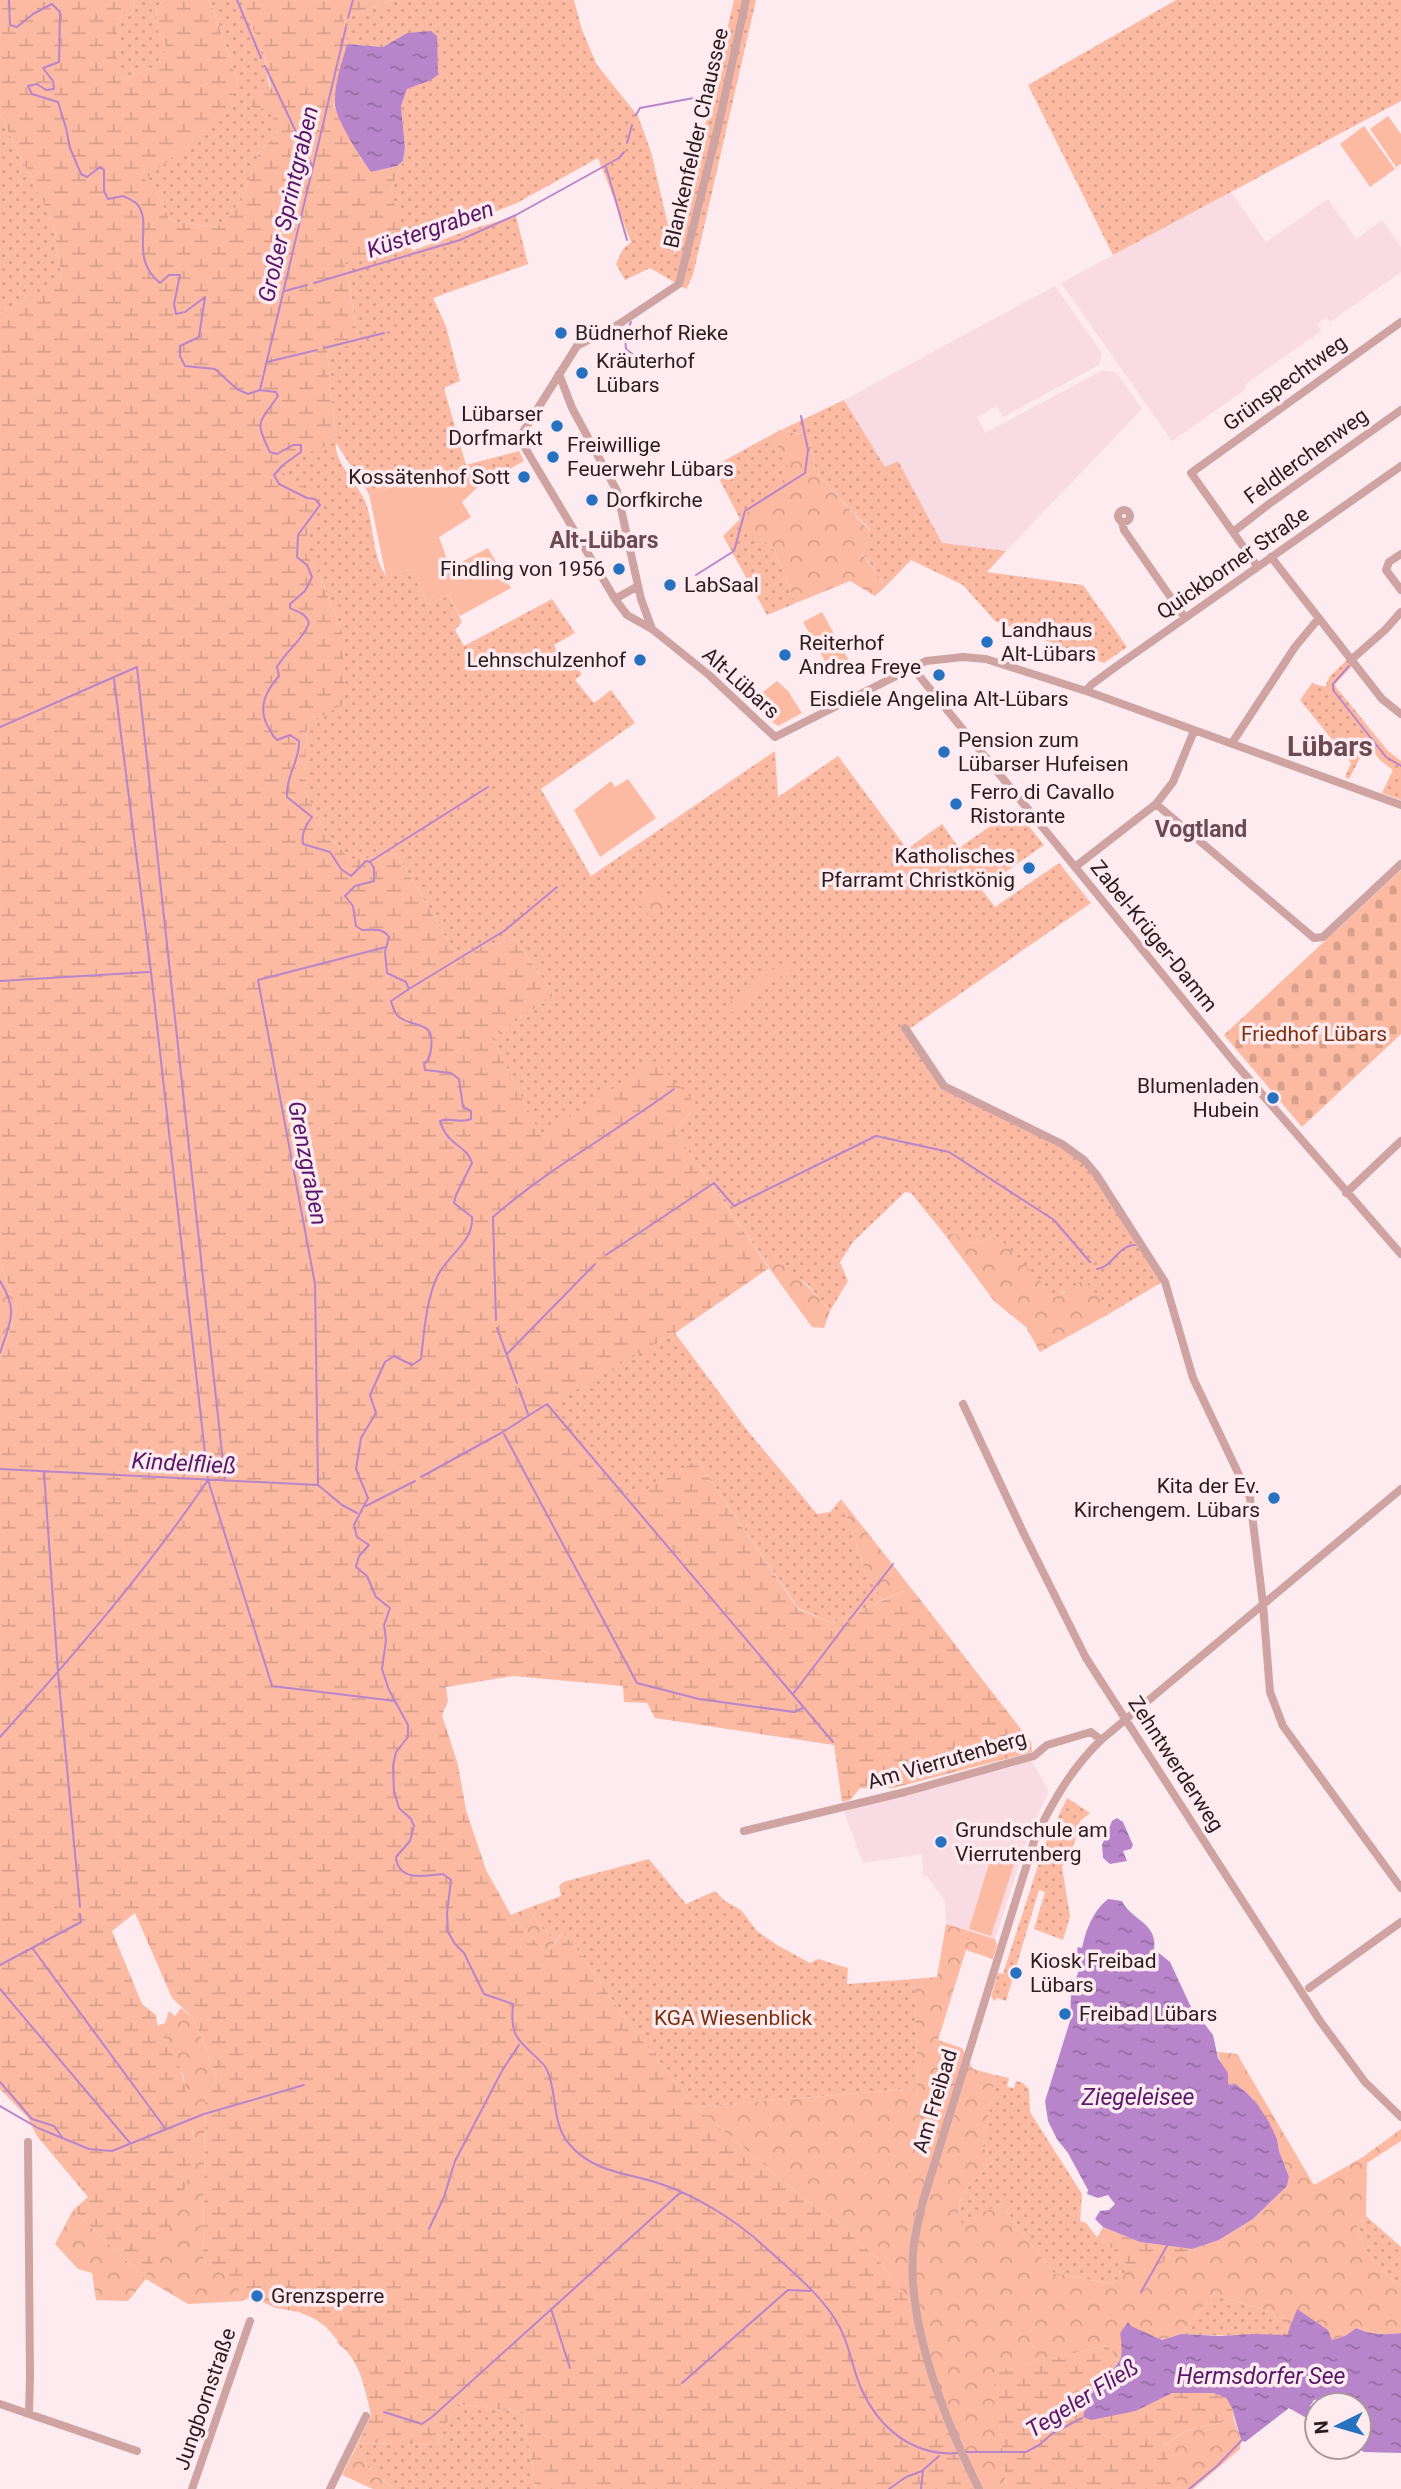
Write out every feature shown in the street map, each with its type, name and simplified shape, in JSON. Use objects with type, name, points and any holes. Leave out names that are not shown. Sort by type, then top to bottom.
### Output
[{"type":"street","name":"Blankenfelder Chaussee","points":[[680,284],[746,0]]},
{"type":"street","name":"Alt-Lübars","points":[[680,284],[619,324],[578,346],[523,432],[523,444],[627,615],[652,629],[709,675],[775,737],[926,661],[940,658],[986,659],[1086,691],[1401,806]]},
{"type":"street","name":"Grünspechtweg","points":[[1233,532],[1191,473],[1401,323]]},
{"type":"street","points":[[559,374],[572,408],[617,491],[638,586],[652,629]]},
{"type":"street","name":"Feldlerchenweg","points":[[1233,532],[1401,410]]},
{"type":"street","name":"Quickborner Straße","points":[[1086,691],[1271,556],[1401,466]]},
{"type":"street","points":[[1122,522],[1128,537],[1185,618]]},
{"type":"street","points":[[1233,532],[1257,566]]},
{"type":"street","points":[[1401,554],[1389,562],[1386,570],[1401,590]]},
{"type":"street","points":[[1271,556],[1382,699],[1401,714]]},
{"type":"street","points":[[615,599],[638,586]]},
{"type":"street","points":[[1351,660],[1401,612]]},
{"type":"street","points":[[1232,743],[1295,647],[1319,618]]},
{"type":"street","name":"Zabel-Krüger-Damm","points":[[912,667],[1197,1017],[1401,1254]]},
{"type":"street","points":[[1075,867],[1156,804],[1173,782],[1194,731]]},
{"type":"street","points":[[1156,804],[1314,938],[1323,937],[1401,864]]},
{"type":"street","points":[[905,1028],[944,1086],[1038,1131],[1084,1160],[1096,1174],[1166,1282],[1193,1378],[1250,1498],[1270,1692],[1283,1726],[1401,1888]]},
{"type":"street","points":[[1346,1193],[1401,1141]]},
{"type":"street","name":"Zehntwerderweg","points":[[963,1404],[1086,1658],[1334,2042],[1365,2082],[1401,2117]]},
{"type":"street","points":[[1101,1740],[1401,1489]]},
{"type":"street","name":"Am Vierrutenberg","points":[[744,1831],[905,1792],[1034,1756],[1047,1745],[1091,1732],[1101,1740]]},
{"type":"street","name":"Am Freibad","points":[[979,2489],[958,2444],[930,2366],[916,2314],[913,2257],[916,2231],[1035,1838],[1064,1783],[1079,1762],[1101,1740]]},
{"type":"street","points":[[1309,1988],[1401,1922]]},
{"type":"street","points":[[28,2142],[29,2413]]},
{"type":"street","name":"Jungbornstraße","points":[[192,2489],[250,2320]]},
{"type":"street","points":[[0,2404],[137,2451]]},
{"type":"street","points":[[330,2489],[366,2416]]},
{"type":"shaded area","points":[[1231,192],[1266,242],[1328,199],[1356,239],[1382,220],[1401,247],[1401,272],[1330,322],[1326,317],[1317,324],[1321,331],[1244,385],[1246,389],[1172,441],[1061,283]]},
{"type":"shaded area","points":[[1055,286],[1102,353],[1099,365],[1003,417],[997,406],[977,417],[985,433],[1103,370],[1117,373],[1142,409],[1006,551],[942,544],[898,461],[886,468],[844,400]]},
{"type":"shaded area","name":"Grundschule am Vierrutenberg","points":[[1032,1761],[1049,1791],[1030,1831],[995,1939],[946,1924],[945,1901],[927,1876],[923,1876],[922,1854],[863,1863],[844,1811]]},
{"type":"green space","points":[[0,0],[134,0],[133,13],[117,19],[117,67],[125,79],[154,67],[167,48],[159,35],[156,7],[165,0],[210,0],[238,82],[222,119],[145,179],[161,201],[170,221],[217,227],[242,200],[259,152],[277,135],[271,110],[251,107],[253,96],[271,89],[264,54],[241,0],[393,0],[344,18],[347,44],[334,106],[360,157],[371,172],[397,166],[403,161],[390,193],[410,245],[345,263],[359,343],[327,351],[336,442],[282,463],[286,478],[313,492],[313,521],[306,539],[306,553],[317,569],[343,635],[344,704],[307,725],[305,791],[326,833],[351,860],[397,854],[455,953],[515,939],[554,995],[492,1038],[541,1135],[655,1061],[691,1098],[691,1112],[675,1132],[769,1268],[675,1333],[551,1404],[630,1499],[697,1460],[798,1609],[832,1623],[911,1588],[1031,1742],[1032,1752],[893,1788],[860,1788],[850,1800],[842,1802],[834,1745],[655,1718],[647,1703],[624,1702],[623,1686],[513,1676],[446,1687],[448,1701],[442,1715],[458,1765],[466,1810],[486,1870],[511,1915],[546,1953],[563,1934],[695,2107],[812,2205],[838,2221],[881,2263],[910,2303],[958,2456],[975,2489],[536,2489],[523,2412],[456,2404],[437,2445],[358,2443],[371,2415],[364,2385],[345,2349],[337,2343],[326,2327],[315,2319],[299,2312],[276,2308],[251,2297],[242,2301],[237,2282],[203,2262],[205,2096],[217,2078],[194,2019],[172,1998],[135,1913],[112,1931],[142,2004],[156,2015],[160,2032],[177,2062],[188,2102],[193,2138],[191,2162],[181,2201],[145,2278],[73,2210],[88,2197],[37,2136],[28,2118],[0,2089],[0,1360],[17,1310],[0,1261],[0,313],[62,280],[53,223],[0,115]]},
{"type":"green space","points":[[134,0],[165,0],[156,7],[159,35],[167,48],[154,67],[125,79],[117,68],[117,19],[133,13]]},
{"type":"green space","points":[[210,0],[241,0],[264,54],[277,135],[259,152],[242,200],[217,227],[170,221],[161,201],[144,179],[222,118],[238,82]]},
{"type":"green space","points":[[393,0],[574,0],[582,30],[597,65],[638,116],[651,152],[675,255],[734,0],[756,0],[693,275],[686,289],[650,268],[625,280],[616,264],[623,249],[631,242],[598,158],[517,203],[410,245],[412,251],[516,216],[528,264],[433,298],[446,326],[460,381],[444,388],[466,465],[519,451],[524,461],[478,487],[466,466],[369,494],[336,443],[336,450],[342,465],[365,501],[375,549],[386,576],[412,569],[428,605],[449,595],[462,622],[455,630],[464,646],[552,599],[575,633],[554,645],[564,664],[571,661],[582,674],[575,680],[594,703],[611,690],[635,723],[541,789],[591,876],[775,751],[778,797],[838,756],[907,849],[942,824],[959,848],[1015,809],[1044,845],[981,889],[995,907],[1059,863],[1091,903],[905,1032],[938,1083],[1060,1146],[1081,1161],[1094,1176],[1162,1282],[1107,1315],[1107,1305],[1064,1291],[1056,1298],[998,1237],[969,1243],[952,1233],[945,1235],[911,1193],[905,1192],[853,1242],[840,1262],[848,1281],[830,1311],[807,1284],[767,1256],[769,1267],[675,1132],[691,1112],[541,1136],[492,1038],[554,995],[515,939],[455,953],[397,854],[351,860],[326,833],[305,791],[307,725],[343,635],[317,569],[306,553],[306,539],[313,521],[286,478],[282,463],[336,441],[327,351],[359,342],[345,262],[390,193],[403,161],[405,147],[401,106],[407,89],[429,81],[407,33],[383,47],[347,44],[344,18]]},
{"type":"green space","points":[[1176,0],[1401,0],[1401,101],[1113,255],[1028,85]]},
{"type":"green space","points":[[0,115],[53,223],[62,281],[0,313]]},
{"type":"green space","points":[[1388,116],[1401,134],[1401,164],[1396,167],[1370,129]]},
{"type":"green space","points":[[1364,126],[1395,169],[1370,187],[1340,144]]},
{"type":"green space","points":[[844,400],[885,467],[898,461],[942,543],[1006,551],[987,572],[1083,585],[1127,647],[1104,663],[995,621],[963,585],[911,560],[886,586],[863,554],[870,530],[816,473],[809,436],[781,430]]},
{"type":"green space","points":[[780,430],[809,436],[816,473],[870,531],[863,555],[886,586],[875,596],[850,581],[796,603],[774,550],[740,519],[791,473],[771,435]]},
{"type":"green space","points":[[771,435],[792,473],[741,519],[774,550],[796,603],[767,615],[723,536],[740,519],[713,467]]},
{"type":"green space","points":[[466,466],[478,487],[462,502],[471,517],[439,537],[450,568],[488,548],[511,588],[460,616],[449,595],[428,605],[412,569],[386,576],[369,494]]},
{"type":"green space","points":[[822,612],[852,666],[834,677],[803,622]]},
{"type":"green space","points":[[1348,659],[1353,665],[1335,684],[1336,687],[1388,751],[1401,761],[1401,800],[1382,793],[1393,770],[1381,761],[1367,744],[1349,779],[1345,777],[1351,763],[1300,700],[1312,683],[1325,687],[1330,676]]},
{"type":"green space","points":[[777,681],[788,691],[802,713],[778,726],[751,706],[750,702]]},
{"type":"green space","points":[[628,779],[656,818],[600,857],[574,810],[611,781],[615,787]]},
{"type":"green space","name":"Friedhof Lübars","points":[[1401,870],[1401,1034],[1302,1127],[1224,1035]]},
{"type":"green space","points":[[655,888],[667,892],[668,906],[656,916],[646,914],[639,903]]},
{"type":"green space","points":[[790,962],[791,972],[732,1012],[726,1012],[723,1007],[781,964]]},
{"type":"green space","points":[[952,1233],[970,1243],[998,1237],[1056,1297],[1084,1280],[1107,1306],[1107,1315],[1040,1352],[1026,1327],[994,1301],[945,1235]]},
{"type":"green space","points":[[767,1255],[809,1287],[830,1311],[824,1328],[812,1327],[769,1268]]},
{"type":"green space","points":[[0,1261],[17,1310],[0,1360]]},
{"type":"green space","points":[[675,1333],[747,1430],[817,1514],[830,1512],[841,1499],[866,1573],[883,1600],[832,1623],[798,1608],[697,1460],[630,1500],[550,1404]]},
{"type":"green space","points":[[841,1499],[911,1588],[883,1600],[866,1573]]},
{"type":"green space","points":[[1067,1798],[1090,1813],[1080,1821],[1074,1844],[1062,1867],[1070,1916],[1063,1940],[1034,1929],[1045,1892],[1039,1890],[1006,2001],[997,1998],[994,2001],[991,1996],[998,1973],[1003,1974],[1044,1847]]},
{"type":"green space","points":[[991,1857],[1014,1864],[991,1936],[969,1929]]},
{"type":"green space","name":"KGA Wiesenblick","points":[[649,1859],[686,1904],[715,1891],[725,1901],[741,1910],[757,1931],[777,1945],[810,1963],[818,1959],[848,1968],[847,1984],[914,1979],[918,2088],[695,2107],[628,2022],[574,1945],[563,1934],[556,1941],[541,1927],[528,1908],[561,1896],[559,1886],[563,1882]]},
{"type":"green space","points":[[528,1908],[541,1927],[556,1941],[546,1953],[511,1915]]},
{"type":"green space","points":[[946,1924],[995,1939],[997,1945],[993,1959],[966,1950],[938,2040],[962,2048],[973,2069],[995,2075],[983,2147],[993,2161],[972,2182],[963,2196],[958,2225],[1002,2203],[1017,2227],[1054,2273],[1111,2284],[1125,2274],[1126,2264],[1153,2266],[1219,2240],[1253,2219],[1287,2186],[1289,2177],[1277,2139],[1258,2105],[1246,2092],[1235,2084],[1228,2083],[1218,2052],[1237,2054],[1314,2185],[1363,2157],[1401,2129],[1401,2141],[1367,2163],[1366,2216],[1357,2225],[1365,2250],[1394,2282],[1401,2285],[1401,2333],[1378,2334],[1356,2328],[1345,2336],[1332,2340],[1328,2330],[1297,2310],[1288,2335],[1284,2316],[1213,2294],[1181,2334],[1162,2340],[1130,2326],[1129,2323],[1120,2333],[1123,2349],[1119,2362],[1107,2345],[994,2373],[1007,2489],[975,2489],[958,2456],[910,2303],[881,2263],[838,2221],[812,2205],[695,2107],[918,2088],[914,1979],[937,1977]]},
{"type":"green space","points":[[181,2008],[194,2019],[217,2078],[205,2097],[203,2262],[238,2282],[242,2301],[188,2304],[146,2279],[128,2301],[96,2300],[92,2273],[78,2269],[55,2244],[73,2210],[145,2278],[193,2133],[183,2075],[157,2026],[165,2023],[169,2011],[175,2016]]},
{"type":"green space","points":[[995,2075],[1009,2078],[1007,2087],[1014,2088],[1016,2081],[1029,2089],[1030,2112],[1082,2194],[1080,2221],[1086,2223],[1097,2237],[1099,2234],[1126,2264],[1125,2274],[1111,2284],[1054,2273],[1017,2227],[1002,2203],[958,2226],[963,2196],[972,2182],[993,2161],[983,2147]]},
{"type":"green space","points":[[1366,2216],[1401,2247],[1401,2285],[1394,2282],[1365,2250],[1357,2225]]},
{"type":"green space","points":[[1103,2227],[1140,2242],[1192,2249],[1153,2267],[1126,2264],[1099,2234]]},
{"type":"green space","points":[[1213,2294],[1284,2316],[1288,2335],[1181,2334]]},
{"type":"green space","points":[[1107,2345],[1119,2362],[1095,2385],[1114,2414],[1136,2411],[1171,2393],[1183,2391],[1214,2393],[1226,2398],[1232,2408],[1234,2420],[1185,2431],[1162,2447],[1181,2489],[1007,2489],[993,2373]]},
{"type":"green space","points":[[456,2404],[523,2412],[536,2489],[394,2489],[367,2467],[358,2443],[437,2445]]},
{"type":"green space","points":[[1234,2420],[1241,2440],[1240,2449],[1193,2489],[1181,2489],[1161,2448],[1185,2431]]},
{"type":"green space","points":[[358,2443],[367,2467],[394,2489],[373,2489],[342,2475]]},
{"type":"water","points":[[431,31],[437,36],[438,75],[407,89],[401,106],[405,147],[403,161],[397,166],[371,172],[336,110],[336,89],[347,44],[383,47],[407,33]]},
{"type":"water","points":[[1117,1818],[1123,1822],[1133,1845],[1131,1849],[1123,1851],[1127,1861],[1110,1864],[1103,1858],[1102,1845],[1112,1821]]},
{"type":"water","name":"Ziegeleisee","points":[[1108,1899],[1122,1901],[1152,1933],[1154,1949],[1170,1962],[1190,2005],[1213,2035],[1218,2058],[1228,2073],[1228,2083],[1235,2084],[1246,2092],[1269,2122],[1289,2177],[1287,2186],[1253,2219],[1219,2240],[1192,2249],[1140,2242],[1103,2227],[1095,2219],[1100,2211],[1109,2210],[1115,2204],[1108,2195],[1098,2198],[1087,2194],[1088,2190],[1048,2121],[1045,2101],[1070,2021],[1071,1992],[1081,1965],[1075,1957],[1078,1947],[1082,1948],[1094,1915]]},
{"type":"water","name":"Hermsdorfer See","points":[[1297,2309],[1328,2330],[1332,2340],[1345,2336],[1356,2328],[1378,2334],[1401,2333],[1401,2453],[1373,2452],[1373,2391],[1303,2391],[1303,2416],[1289,2408],[1245,2442],[1241,2440],[1232,2408],[1226,2398],[1214,2393],[1172,2393],[1136,2411],[1091,2420],[1083,2417],[1092,2389],[1120,2360],[1120,2333],[1128,2322],[1131,2326],[1162,2340],[1181,2334],[1287,2335]]},
{"type":"waterway","name":"Tegeler Fließ","points":[[9,0],[10,25],[17,27],[52,4],[60,12],[59,62],[43,68],[53,81],[54,89],[46,90],[37,84],[28,86],[32,94],[58,102],[70,148],[81,174],[87,177],[100,167],[104,170],[104,191],[108,199],[123,196],[137,204],[142,212],[145,262],[151,273],[160,283],[169,275],[180,275],[174,304],[176,314],[185,312],[205,297],[199,337],[180,346],[180,356],[185,366],[215,369],[237,389],[248,394],[260,390],[276,392],[278,396],[261,422],[260,428],[265,442],[270,452],[277,454],[293,445],[301,445],[301,452],[274,475],[279,484],[307,498],[315,499],[320,505],[298,535],[297,557],[307,565],[312,577],[305,591],[290,604],[290,608],[304,615],[309,623],[303,635],[277,667],[279,676],[270,687],[263,705],[264,718],[277,740],[290,735],[299,741],[287,797],[312,817],[304,829],[303,844],[330,852],[341,869],[351,876],[366,861],[374,868],[374,881],[355,886],[345,896],[353,906],[356,926],[362,930],[380,930],[389,937],[385,952],[387,973],[406,982],[409,989],[391,1001],[395,1012],[405,1021],[427,1029],[430,1033],[431,1049],[424,1064],[425,1070],[451,1073],[459,1079],[463,1107],[471,1111],[471,1119],[440,1121],[447,1136],[470,1157],[472,1163],[454,1203],[472,1217],[469,1234],[441,1269],[433,1286],[421,1359],[412,1365],[394,1356],[385,1362],[370,1395],[376,1413],[361,1438],[356,1469],[368,1498],[354,1525],[357,1537],[369,1545],[359,1556],[356,1567],[367,1576],[376,1597],[390,1608],[384,1625],[386,1640],[382,1669],[389,1690],[408,1725],[408,1737],[396,1752],[393,1766],[394,1791],[399,1808],[411,1819],[414,1826],[410,1841],[396,1857],[398,1865],[407,1874],[414,1876],[443,1874],[451,1880],[448,1932],[464,1953],[484,1994],[513,2004],[516,2035],[546,2068],[560,2128],[570,2145],[579,2154],[601,2167],[661,2184],[688,2195],[716,2210],[754,2237],[828,2309],[844,2335],[861,2388],[888,2428],[913,2445],[927,2450],[959,2453]]},
{"type":"waterway","points":[[237,0],[261,58]]},
{"type":"waterway","name":"Großer Sprintgraben","points":[[348,18],[353,0]]},
{"type":"waterway","name":"Großer Sprintgraben","points":[[260,390],[346,27]]},
{"type":"waterway","points":[[265,66],[312,166]]},
{"type":"waterway","name":"Küstergraben","points":[[636,115],[640,108],[715,94]]},
{"type":"waterway","name":"Küstergraben","points":[[627,143],[632,125]]},
{"type":"waterway","name":"Küstergraben","points":[[314,283],[460,240],[516,215],[619,158],[624,152]]},
{"type":"waterway","points":[[606,167],[627,240]]},
{"type":"waterway","name":"Küstergraben","points":[[285,291],[307,285]]},
{"type":"waterway","points":[[631,322],[625,336],[626,349],[645,364]]},
{"type":"waterway","points":[[324,348],[384,333]]},
{"type":"waterway","points":[[267,362],[317,350]]},
{"type":"waterway","points":[[696,575],[734,551],[745,511],[805,473],[808,450],[801,416]]},
{"type":"waterway","points":[[1349,666],[1333,684],[1333,690],[1386,757],[1401,766]]},
{"type":"waterway","points":[[0,727],[137,667],[225,1481]]},
{"type":"waterway","points":[[114,679],[151,972],[208,1480],[272,1686],[395,1701]]},
{"type":"waterway","points":[[371,861],[488,787]]},
{"type":"waterway","points":[[409,989],[504,931],[557,887]]},
{"type":"waterway","name":"Grenzgraben","points":[[318,1485],[315,1284],[258,980],[386,947]]},
{"type":"waterway","points":[[0,981],[149,972]]},
{"type":"waterway","points":[[496,1320],[493,1217],[536,1183],[674,1089]]},
{"type":"waterway","points":[[606,1255],[714,1183],[734,1206],[876,1136],[949,1152],[1054,1220],[1090,1262]]},
{"type":"waterway","points":[[1097,1269],[1107,1264],[1124,1248],[1135,1245]]},
{"type":"waterway","points":[[507,1354],[595,1264]]},
{"type":"waterway","points":[[0,1281],[11,1309],[0,1353]]},
{"type":"waterway","points":[[497,1328],[517,1383]]},
{"type":"waterway","points":[[519,1389],[528,1414]]},
{"type":"waterway","points":[[421,1477],[547,1404],[833,1742]]},
{"type":"waterway","points":[[504,1434],[637,1683],[699,1699],[794,1712],[803,1708]]},
{"type":"waterway","name":"Kindelfließ","points":[[0,1469],[318,1485],[342,1505],[357,1513]]},
{"type":"waterway","points":[[44,1472],[58,1672],[80,1907]]},
{"type":"waterway","points":[[0,1737],[108,1612],[160,1547],[208,1480]]},
{"type":"waterway","points":[[366,1506],[415,1481]]},
{"type":"waterway","points":[[850,1619],[893,1564]]},
{"type":"waterway","points":[[793,1694],[847,1623]]},
{"type":"waterway","points":[[0,1965],[81,1922],[80,1914]]},
{"type":"waterway","points":[[33,1949],[165,2128]]},
{"type":"waterway","points":[[0,1989],[130,2143]]},
{"type":"waterway","points":[[429,2229],[444,2197],[455,2161],[503,2069],[519,2045]]},
{"type":"waterway","points":[[0,2082],[32,2119],[54,2126],[62,2137]]},
{"type":"waterway","points":[[0,2106],[38,2128],[89,2149],[112,2151],[204,2114],[304,2085]]},
{"type":"waterway","points":[[384,2412],[422,2424],[432,2417],[681,2192]]},
{"type":"waterway","points":[[1141,2292],[1168,2244]]},
{"type":"waterway","points":[[682,2383],[788,2290],[810,2291]]},
{"type":"waterway","points":[[551,2309],[570,2368]]},
{"type":"waterway","name":"Tegeler Fließ","points":[[965,2452],[1026,2452],[1053,2433],[1082,2418]]},
{"type":"waterway","points":[[1189,2489],[1217,2466],[1242,2440]]},
{"type":"waterway","points":[[921,2489],[923,2470],[939,2456]]},
{"type":"waterway","points":[[889,2489],[906,2477],[922,2471]]},
{"type":"place","name":"Büdnerhof Rieke","points":[[561,333]]},
{"type":"place","name":"Kräuterhof Lübars","points":[[582,373]]},
{"type":"place","name":"Lübarser Dorfmarkt","points":[[557,426]]},
{"type":"place","name":"Freiwillige Feuerwehr Lübars","points":[[553,457]]},
{"type":"place","name":"Kossätenhof Sott","points":[[524,477]]},
{"type":"place","name":"Dorfkirche","points":[[592,500]]},
{"type":"place","name":"Findling von 1956","points":[[619,569]]},
{"type":"place","name":"LabSaal","points":[[670,585]]},
{"type":"place","name":"Landhaus Alt-Lübars","points":[[987,642]]},
{"type":"place","name":"Reiterhof Andrea Freye","points":[[785,655]]},
{"type":"place","name":"Lehnschulzenhof","points":[[640,660]]},
{"type":"place","name":"Eisdiele Angelina Alt-Lübars","points":[[939,675]]},
{"type":"place","name":"Pension zum Lübarser Hufeisen","points":[[944,752]]},
{"type":"place","name":"Ferro di Cavallo Ristorante","points":[[956,804]]},
{"type":"place","name":"Katholisches Pfarramt Christkönig","points":[[1029,868]]},
{"type":"place","name":"Blumenladen Hubein","points":[[1273,1098]]},
{"type":"place","name":"Kita der Ev. Kirchengem. Lübars","points":[[1274,1498]]},
{"type":"place","name":"Grundschule am Vierrutenberg","points":[[941,1842]]},
{"type":"place","name":"Kiosk Freibad Lübars","points":[[1016,1973]]},
{"type":"place","name":"Freibad Lübars","points":[[1065,2014]]},
{"type":"place","name":"Grenzsperre","points":[[257,2296]]},
{"type":"district","name":"Alt-Lübars","points":[[604,540]]},
{"type":"district","name":"Lübars","points":[[1330,746]]},
{"type":"district","name":"Vogtland","points":[[1201,829]]}]
